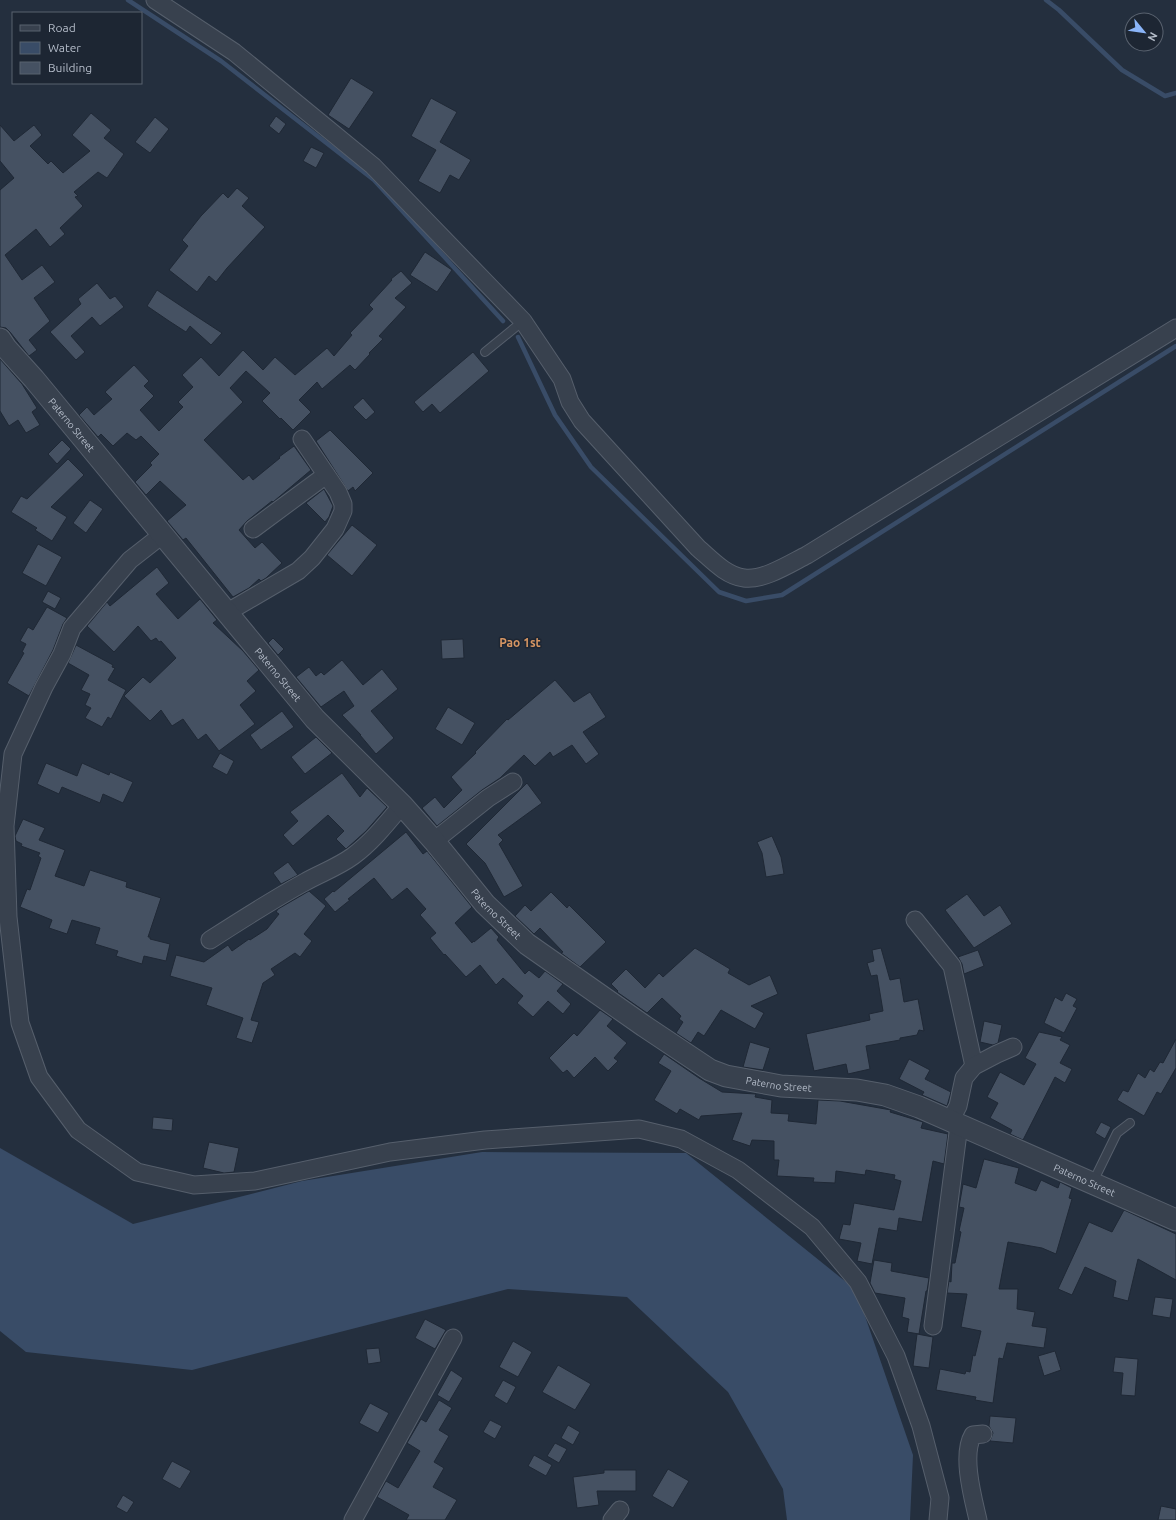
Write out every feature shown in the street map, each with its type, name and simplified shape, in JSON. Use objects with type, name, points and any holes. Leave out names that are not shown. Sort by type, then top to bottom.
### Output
[{"type":"street","points":[[155,0],[234,52],[373,166],[523,321],[562,379],[570,402],[582,421],[698,548],[722,568],[743,578],[755,578],[781,569],[807,555],[1176,328]]},
{"type":"street","name":"Paterno Street","points":[[0,339],[315,720],[402,805],[434,841],[485,904],[527,944],[710,1070],[726,1076],[781,1086],[857,1090],[885,1095],[919,1107],[1093,1182],[1176,1220]]},
{"type":"street","points":[[226,613],[298,571],[312,558],[335,529],[343,511],[343,504],[302,439]]},
{"type":"street","points":[[253,529],[326,475]]},
{"type":"street","points":[[162,535],[130,560],[72,628],[62,654],[44,687],[13,754],[5,826],[8,917],[20,1023],[39,1077],[78,1130],[137,1172],[194,1185],[255,1181],[390,1152],[485,1140],[639,1129],[681,1139],[738,1170],[812,1227],[858,1282],[896,1356],[921,1426],[940,1498],[938,1520]]},
{"type":"street","points":[[434,841],[488,798],[513,782]]},
{"type":"street","points":[[210,940],[272,901],[337,866],[354,855],[367,844],[402,805]]},
{"type":"street","points":[[915,920],[952,966],[974,1066]]},
{"type":"street","points":[[933,1326],[955,1123],[964,1078],[974,1066],[1014,1047]]},
{"type":"street","points":[[353,1520],[453,1338]]},
{"type":"street","points":[[978,1520],[968,1458],[970,1440],[973,1435],[983,1434]]},
{"type":"lane","points":[[485,352],[523,321]]},
{"type":"lane","points":[[1093,1182],[1117,1133],[1130,1123]]},
{"type":"water","points":[[0,1148],[133,1224],[302,1181],[482,1152],[686,1153],[856,1290],[913,1455],[910,1520],[787,1520],[783,1489],[728,1392],[627,1297],[508,1289],[192,1370],[26,1352],[0,1331]]},
{"type":"building","points":[[351,78],[374,92],[349,129],[328,115]]},
{"type":"building","points":[[431,98],[457,112],[440,142],[471,160],[459,180],[450,175],[440,193],[418,181],[436,150],[411,136]]},
{"type":"building","points":[[91,113],[111,130],[104,138],[124,154],[107,178],[98,172],[74,192],[78,196],[75,197],[83,206],[60,228],[65,234],[50,247],[36,229],[5,255],[22,280],[42,265],[55,282],[34,298],[50,321],[29,340],[37,350],[29,356],[6,328],[0,327],[0,190],[14,178],[0,161],[0,125],[14,141],[34,125],[42,135],[30,146],[48,164],[51,161],[63,173],[90,151],[72,135]]},
{"type":"building","points":[[276,116],[286,124],[279,134],[269,126]]},
{"type":"building","points":[[155,117],[169,129],[150,153],[135,142]]},
{"type":"building","points":[[311,147],[324,153],[316,168],[303,161]]},
{"type":"building","points":[[237,188],[249,198],[242,206],[265,227],[216,282],[209,276],[197,292],[169,270],[188,246],[182,240],[201,216],[223,193],[228,198]]},
{"type":"building","points":[[425,252],[452,270],[437,292],[410,275]]},
{"type":"building","points":[[401,271],[412,283],[395,298],[406,307],[379,336],[383,339],[355,370],[350,365],[322,389],[317,382],[299,400],[311,412],[293,430],[262,401],[270,393],[246,371],[230,388],[243,402],[204,440],[243,480],[249,475],[253,480],[294,446],[311,470],[273,502],[272,501],[247,521],[239,530],[255,548],[262,542],[282,563],[266,578],[261,581],[259,579],[249,588],[233,597],[186,538],[183,540],[167,521],[186,505],[160,481],[146,495],[135,482],[152,465],[150,463],[159,454],[141,436],[136,440],[127,433],[113,446],[101,434],[98,437],[79,415],[87,407],[94,415],[112,399],[105,392],[134,365],[149,381],[144,386],[154,396],[140,410],[159,431],[183,407],[178,402],[193,387],[182,375],[201,357],[219,376],[243,350],[263,370],[275,357],[295,375],[327,348],[334,356],[352,335],[350,333],[373,309],[369,305],[392,280],[391,279]]},
{"type":"building","points":[[97,283],[110,299],[115,296],[124,307],[100,326],[92,317],[71,336],[85,352],[76,360],[50,332],[81,304],[78,299]]},
{"type":"building","points":[[157,290],[222,333],[211,345],[190,326],[186,332],[169,321],[147,306]]},
{"type":"building","points":[[473,352],[489,371],[440,413],[432,404],[423,412],[414,402]]},
{"type":"building","points":[[0,359],[22,384],[37,408],[32,412],[40,425],[26,433],[18,420],[9,426],[0,411]]},
{"type":"building","points":[[363,398],[375,412],[366,420],[353,407]]},
{"type":"building","points":[[330,430],[373,473],[355,491],[353,487],[348,491],[316,441]]},
{"type":"building","points":[[62,440],[71,449],[57,464],[48,454]]},
{"type":"building","points":[[68,459],[84,475],[51,507],[67,517],[52,541],[35,530],[37,528],[11,512],[21,496],[27,499]]},
{"type":"building","points":[[324,489],[333,506],[329,517],[325,522],[306,503]]},
{"type":"building","points":[[90,500],[103,509],[86,533],[73,523]]},
{"type":"building","points":[[352,525],[377,545],[352,576],[327,555]]},
{"type":"building","points":[[38,544],[62,557],[46,586],[22,573]]},
{"type":"building","points":[[157,567],[169,583],[156,594],[178,619],[200,599],[217,620],[213,623],[243,651],[259,670],[247,681],[256,691],[240,705],[255,724],[219,751],[206,734],[198,740],[183,719],[172,726],[161,710],[150,721],[124,696],[143,677],[150,683],[176,658],[161,641],[159,642],[156,638],[151,641],[138,626],[114,652],[87,626],[107,602],[110,606]]},
{"type":"building","points":[[48,591],[61,598],[55,609],[42,602]]},
{"type":"building","points":[[47,607],[67,618],[63,624],[53,650],[29,696],[7,683],[24,653],[22,652],[26,644],[20,641],[28,627],[33,630]]},
{"type":"building","points":[[273,638],[284,649],[278,655],[268,643]]},
{"type":"building","points":[[463,639],[464,658],[442,659],[441,640]]},
{"type":"building","points":[[76,645],[113,665],[112,667],[115,668],[108,680],[126,690],[111,719],[108,717],[102,727],[85,718],[91,708],[85,705],[90,694],[81,690],[89,675],[68,663]]},
{"type":"building","points":[[342,660],[363,685],[382,669],[398,689],[371,711],[394,738],[376,754],[342,715],[354,706],[344,691],[321,707],[296,677],[309,667],[316,676],[321,672],[324,675]]},
{"type":"building","points":[[555,680],[574,702],[590,692],[606,717],[583,732],[599,754],[586,764],[572,745],[553,757],[550,752],[535,766],[524,755],[500,778],[482,790],[437,826],[422,808],[435,797],[444,808],[462,790],[451,777],[476,753],[475,752],[507,719],[508,720]]},
{"type":"building","points":[[448,707],[475,723],[462,745],[435,729]]},
{"type":"building","points":[[282,711],[294,727],[261,750],[250,735]]},
{"type":"building","points":[[316,737],[332,753],[305,774],[291,757]]},
{"type":"building","points":[[220,753],[234,761],[227,775],[212,767]]},
{"type":"building","points":[[46,763],[77,776],[82,763],[109,775],[110,772],[133,782],[123,803],[103,794],[100,803],[62,787],[59,794],[37,784]]},
{"type":"building","points":[[342,773],[360,797],[367,788],[387,807],[366,831],[346,849],[336,839],[344,831],[328,815],[293,846],[283,835],[298,821],[290,812]]},
{"type":"building","points":[[527,783],[542,803],[498,835],[503,840],[499,844],[523,886],[504,897],[485,863],[466,844]]},
{"type":"building","points":[[23,819],[45,828],[39,840],[65,850],[55,876],[84,886],[90,870],[127,882],[126,887],[161,898],[148,937],[150,937],[150,939],[170,944],[166,961],[144,956],[142,964],[116,956],[118,951],[95,944],[100,928],[72,920],[67,934],[49,928],[52,920],[20,907],[27,889],[30,890],[41,858],[38,856],[40,853],[21,846],[22,844],[16,841],[15,836]]},
{"type":"building","points":[[406,832],[423,854],[427,851],[472,907],[455,923],[472,943],[491,928],[499,937],[497,940],[525,974],[529,970],[539,978],[545,971],[563,984],[557,991],[571,1004],[563,1014],[548,1001],[533,1017],[517,1003],[523,996],[503,978],[496,985],[480,965],[466,977],[445,954],[444,955],[430,938],[436,933],[420,915],[426,909],[407,888],[392,900],[374,878],[348,899],[350,900],[335,912],[324,899]]},
{"type":"building","points":[[772,836],[781,857],[784,874],[766,877],[762,853],[757,842]]},
{"type":"building","points":[[288,862],[298,875],[281,884],[273,873]]},
{"type":"building","points":[[309,891],[326,906],[304,934],[312,941],[300,957],[295,953],[271,969],[275,975],[263,983],[251,1020],[259,1022],[252,1043],[236,1038],[243,1018],[206,1005],[212,988],[170,976],[176,955],[204,962],[228,945],[232,951],[267,929],[279,914],[276,912],[278,909]]},
{"type":"building","points":[[551,892],[567,908],[569,905],[606,942],[580,967],[561,953],[563,952],[540,928],[534,934],[515,916],[525,905],[531,911]]},
{"type":"building","points":[[967,894],[984,916],[1000,905],[1012,924],[974,948],[945,910]]},
{"type":"building","points":[[695,948],[730,969],[728,973],[749,985],[770,975],[778,994],[751,1006],[764,1013],[755,1029],[721,1010],[704,1036],[698,1032],[691,1043],[676,1033],[683,1022],[679,1019],[681,1016],[662,998],[647,1013],[617,992],[618,991],[611,984],[626,969],[645,988],[659,973],[663,977]]},
{"type":"building","points":[[881,948],[890,980],[900,978],[904,1002],[918,999],[924,1031],[919,1030],[917,1035],[900,1038],[900,1040],[866,1046],[870,1069],[848,1074],[846,1064],[814,1071],[806,1034],[870,1020],[869,1014],[883,1011],[877,975],[871,976],[867,963],[874,961],[872,950]]},
{"type":"building","points":[[978,950],[984,966],[964,974],[962,964],[958,957]]},
{"type":"building","points":[[1066,993],[1077,999],[1073,1006],[1077,1008],[1064,1033],[1044,1023],[1055,997],[1062,1001]]},
{"type":"building","points":[[600,1010],[613,1019],[607,1026],[627,1043],[614,1058],[618,1061],[608,1071],[595,1057],[574,1078],[567,1070],[563,1073],[549,1058],[574,1033],[577,1036]]},
{"type":"building","points":[[984,1021],[1002,1025],[998,1043],[993,1045],[980,1042]]},
{"type":"building","points":[[1039,1032],[1062,1037],[1060,1040],[1070,1045],[1060,1063],[1072,1069],[1065,1083],[1055,1077],[1023,1140],[1010,1134],[1012,1130],[990,1118],[998,1103],[987,1097],[1000,1072],[1024,1085],[1036,1064],[1025,1058]]},
{"type":"building","points":[[1176,1039],[1176,1068],[1161,1094],[1157,1092],[1144,1116],[1117,1100],[1123,1090],[1128,1092],[1138,1073],[1145,1078],[1150,1069],[1154,1072],[1160,1062],[1163,1063]]},
{"type":"building","points":[[750,1042],[770,1048],[763,1070],[743,1067]]},
{"type":"building","points":[[664,1054],[722,1092],[756,1094],[755,1097],[772,1100],[771,1113],[789,1114],[788,1121],[816,1124],[818,1100],[840,1101],[891,1110],[890,1112],[923,1122],[921,1128],[948,1134],[944,1164],[933,1161],[922,1222],[899,1218],[897,1231],[879,1228],[872,1264],[857,1261],[861,1243],[839,1239],[843,1224],[850,1225],[854,1203],[894,1210],[901,1181],[894,1179],[895,1175],[866,1170],[865,1175],[836,1171],[835,1183],[813,1182],[814,1178],[777,1176],[779,1160],[774,1160],[774,1141],[752,1140],[750,1146],[732,1140],[742,1113],[701,1116],[699,1120],[680,1109],[677,1114],[654,1100],[671,1071],[658,1063]]},
{"type":"building","points":[[909,1059],[930,1070],[925,1079],[951,1092],[947,1106],[922,1095],[924,1092],[899,1079]]},
{"type":"building","points":[[153,1117],[173,1119],[172,1131],[152,1129]]},
{"type":"building","points":[[1101,1122],[1111,1127],[1105,1139],[1095,1133]]},
{"type":"building","points":[[209,1142],[239,1148],[234,1172],[224,1173],[203,1168]]},
{"type":"building","points":[[984,1159],[1019,1168],[1015,1183],[1036,1191],[1041,1180],[1058,1188],[1060,1182],[1072,1188],[1069,1198],[1072,1199],[1056,1254],[1042,1248],[1008,1242],[999,1289],[1018,1289],[1017,1309],[1035,1312],[1032,1326],[1047,1328],[1044,1348],[1007,1343],[1003,1359],[999,1358],[993,1403],[975,1400],[976,1397],[936,1390],[940,1369],[965,1374],[966,1371],[970,1372],[973,1355],[975,1356],[981,1331],[961,1327],[967,1294],[947,1293],[949,1281],[951,1282],[952,1263],[955,1263],[961,1232],[959,1231],[964,1208],[959,1207],[963,1184],[976,1188]]},
{"type":"building","points":[[1124,1210],[1176,1234],[1176,1280],[1138,1259],[1128,1301],[1113,1297],[1116,1281],[1085,1267],[1072,1295],[1058,1289],[1089,1222],[1112,1232]]},
{"type":"building","points":[[874,1260],[892,1263],[891,1271],[929,1278],[919,1334],[907,1332],[909,1319],[902,1317],[905,1298],[875,1293],[870,1283]]},
{"type":"building","points":[[1155,1297],[1173,1299],[1170,1318],[1152,1315]]},
{"type":"building","points":[[425,1319],[446,1330],[435,1349],[415,1338]]},
{"type":"building","points":[[917,1334],[933,1337],[929,1368],[913,1366]]},
{"type":"building","points":[[513,1341],[532,1352],[518,1377],[499,1367]]},
{"type":"building","points":[[379,1348],[381,1362],[368,1364],[366,1349]]},
{"type":"building","points":[[1055,1351],[1061,1370],[1044,1376],[1038,1356]]},
{"type":"building","points":[[1115,1357],[1138,1359],[1135,1396],[1121,1395],[1123,1373],[1113,1372]]},
{"type":"building","points":[[558,1365],[591,1384],[575,1410],[542,1392]]},
{"type":"building","points":[[451,1370],[463,1378],[449,1402],[437,1395]]},
{"type":"building","points":[[503,1380],[516,1387],[507,1404],[494,1396]]},
{"type":"building","points":[[439,1400],[452,1408],[439,1430],[449,1436],[434,1462],[444,1468],[433,1487],[457,1500],[445,1520],[406,1520],[409,1515],[377,1497],[386,1481],[398,1488],[420,1451],[407,1443],[421,1419],[426,1422]]},
{"type":"building","points":[[370,1403],[389,1413],[378,1433],[359,1423]]},
{"type":"building","points":[[990,1416],[1016,1418],[1013,1443],[990,1441],[993,1433],[989,1426]]},
{"type":"building","points":[[490,1420],[502,1426],[495,1439],[483,1432]]},
{"type":"building","points":[[568,1425],[580,1432],[573,1445],[561,1438]]},
{"type":"building","points":[[555,1443],[567,1449],[559,1463],[547,1456]]},
{"type":"building","points":[[534,1455],[552,1465],[546,1476],[528,1466]]},
{"type":"building","points":[[172,1461],[191,1471],[180,1489],[162,1479]]},
{"type":"building","points":[[668,1469],[689,1481],[673,1508],[652,1496]]},
{"type":"building","points":[[604,1470],[636,1470],[636,1491],[597,1491],[599,1505],[577,1508],[573,1477],[604,1473]]},
{"type":"building","points":[[123,1495],[134,1502],[127,1513],[116,1507]]},
{"type":"building","points":[[1161,1506],[1176,1509],[1176,1520],[1158,1520]]},
{"type":"waterway","points":[[128,0],[221,61],[374,180],[503,321]]},
{"type":"waterway","points":[[1046,0],[1059,10],[1122,70],[1165,96],[1176,93]]},
{"type":"waterway","points":[[518,337],[555,415],[591,467],[719,592],[746,601],[782,595],[1176,346]]},
{"type":"district","name":"Pao 1st","points":[[520,643]]}]
